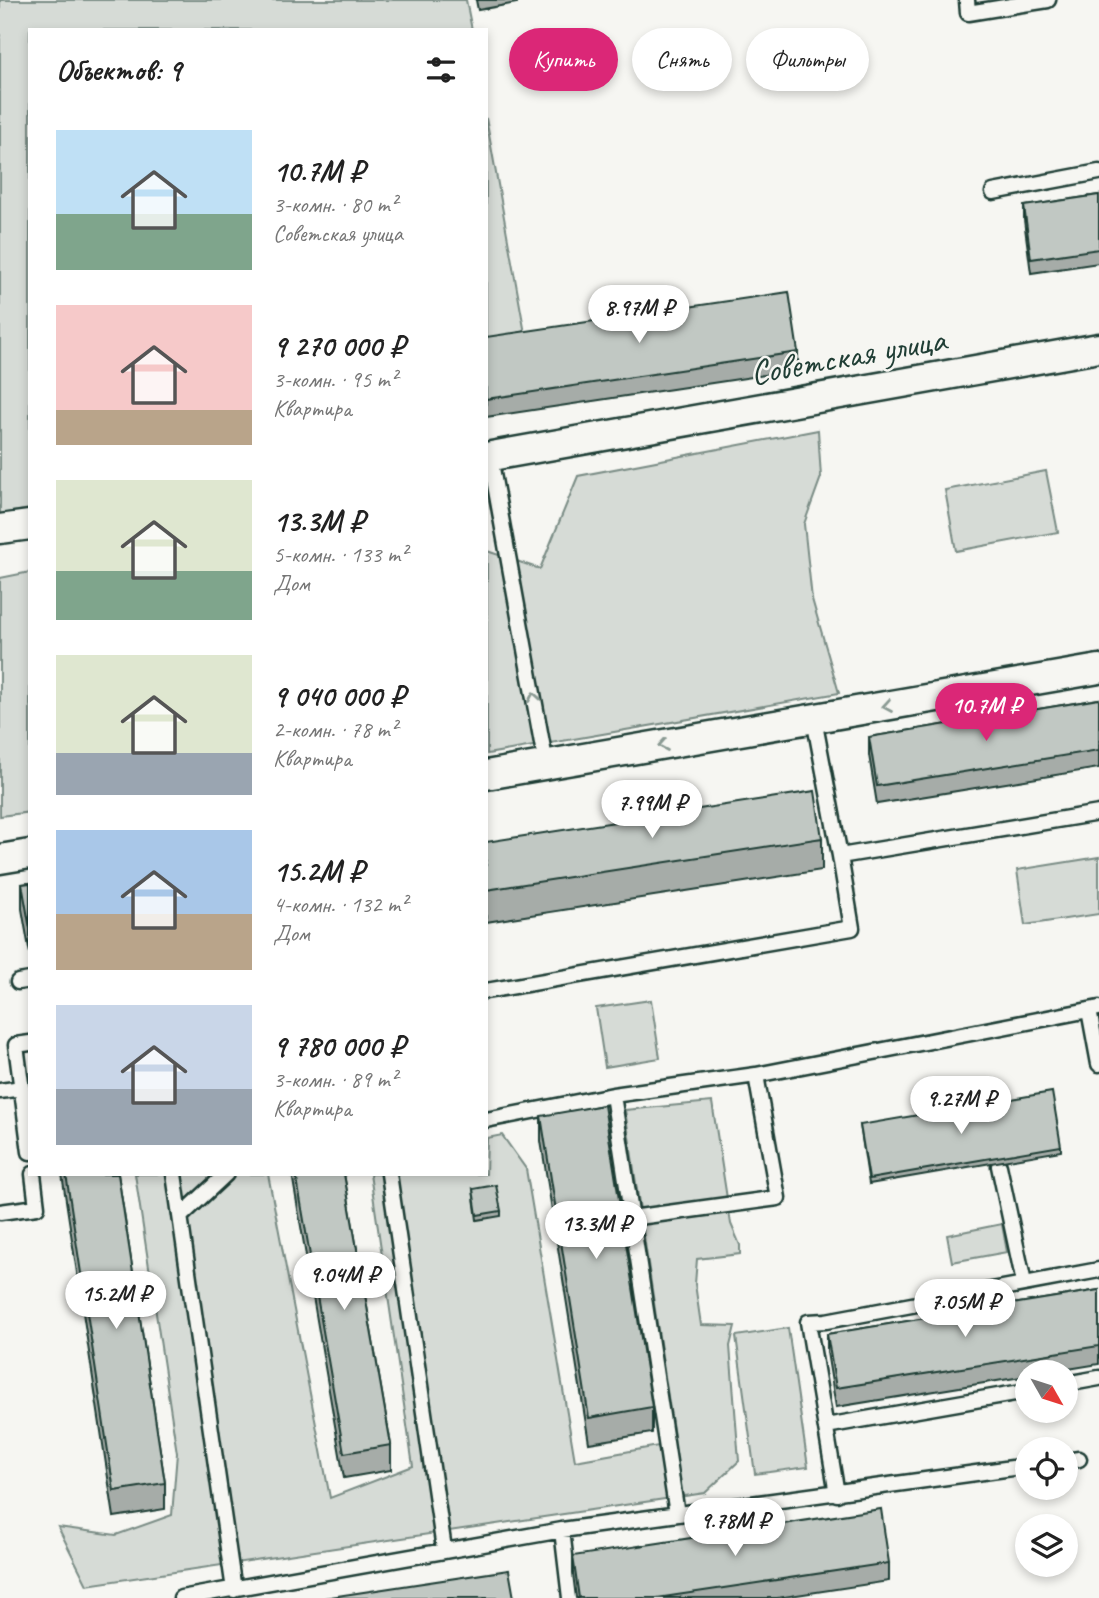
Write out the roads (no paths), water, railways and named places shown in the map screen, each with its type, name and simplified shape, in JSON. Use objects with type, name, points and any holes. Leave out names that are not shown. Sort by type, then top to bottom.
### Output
[{"type":"street","name":"Советская улица","points":[[489,457],[1099,348]]},
{"type":"street","points":[[0,529],[28,525]]},
{"type":"street","points":[[488,775],[1099,669]]},
{"type":"street","points":[[0,859],[28,854]]},
{"type":"lane","points":[[967,0],[968,13],[1048,0]]},
{"type":"lane","points":[[993,192],[1099,172]]},
{"type":"lane","points":[[489,457],[546,765]]},
{"type":"lane","points":[[488,991],[852,928],[814,719]]},
{"type":"lane","points":[[840,856],[1099,813]]},
{"type":"lane","points":[[488,1120],[613,1095],[756,1075],[1094,1009],[1099,1064]]},
{"type":"lane","points":[[28,1043],[16,1045],[28,1136]]},
{"type":"lane","points":[[631,1218],[778,1198],[756,1075]]},
{"type":"lane","points":[[0,1091],[22,1088]]},
{"type":"lane","points":[[613,1095],[677,1514]]},
{"type":"lane","points":[[999,1166],[1024,1283]]},
{"type":"lane","points":[[0,1212],[37,1207],[33,1176]]},
{"type":"lane","points":[[174,1176],[234,1590]]},
{"type":"lane","points":[[181,1216],[224,1176]]},
{"type":"lane","points":[[389,1176],[444,1549]]},
{"type":"lane","points":[[837,1494],[808,1322],[826,1321],[1099,1270]]},
{"type":"lane","points":[[1078,1382],[1099,1378]]},
{"type":"lane","points":[[826,1426],[1015,1393]]},
{"type":"lane","points":[[181,1598],[562,1530],[1015,1468]]},
{"type":"lane","points":[[562,1530],[570,1598]]}]
